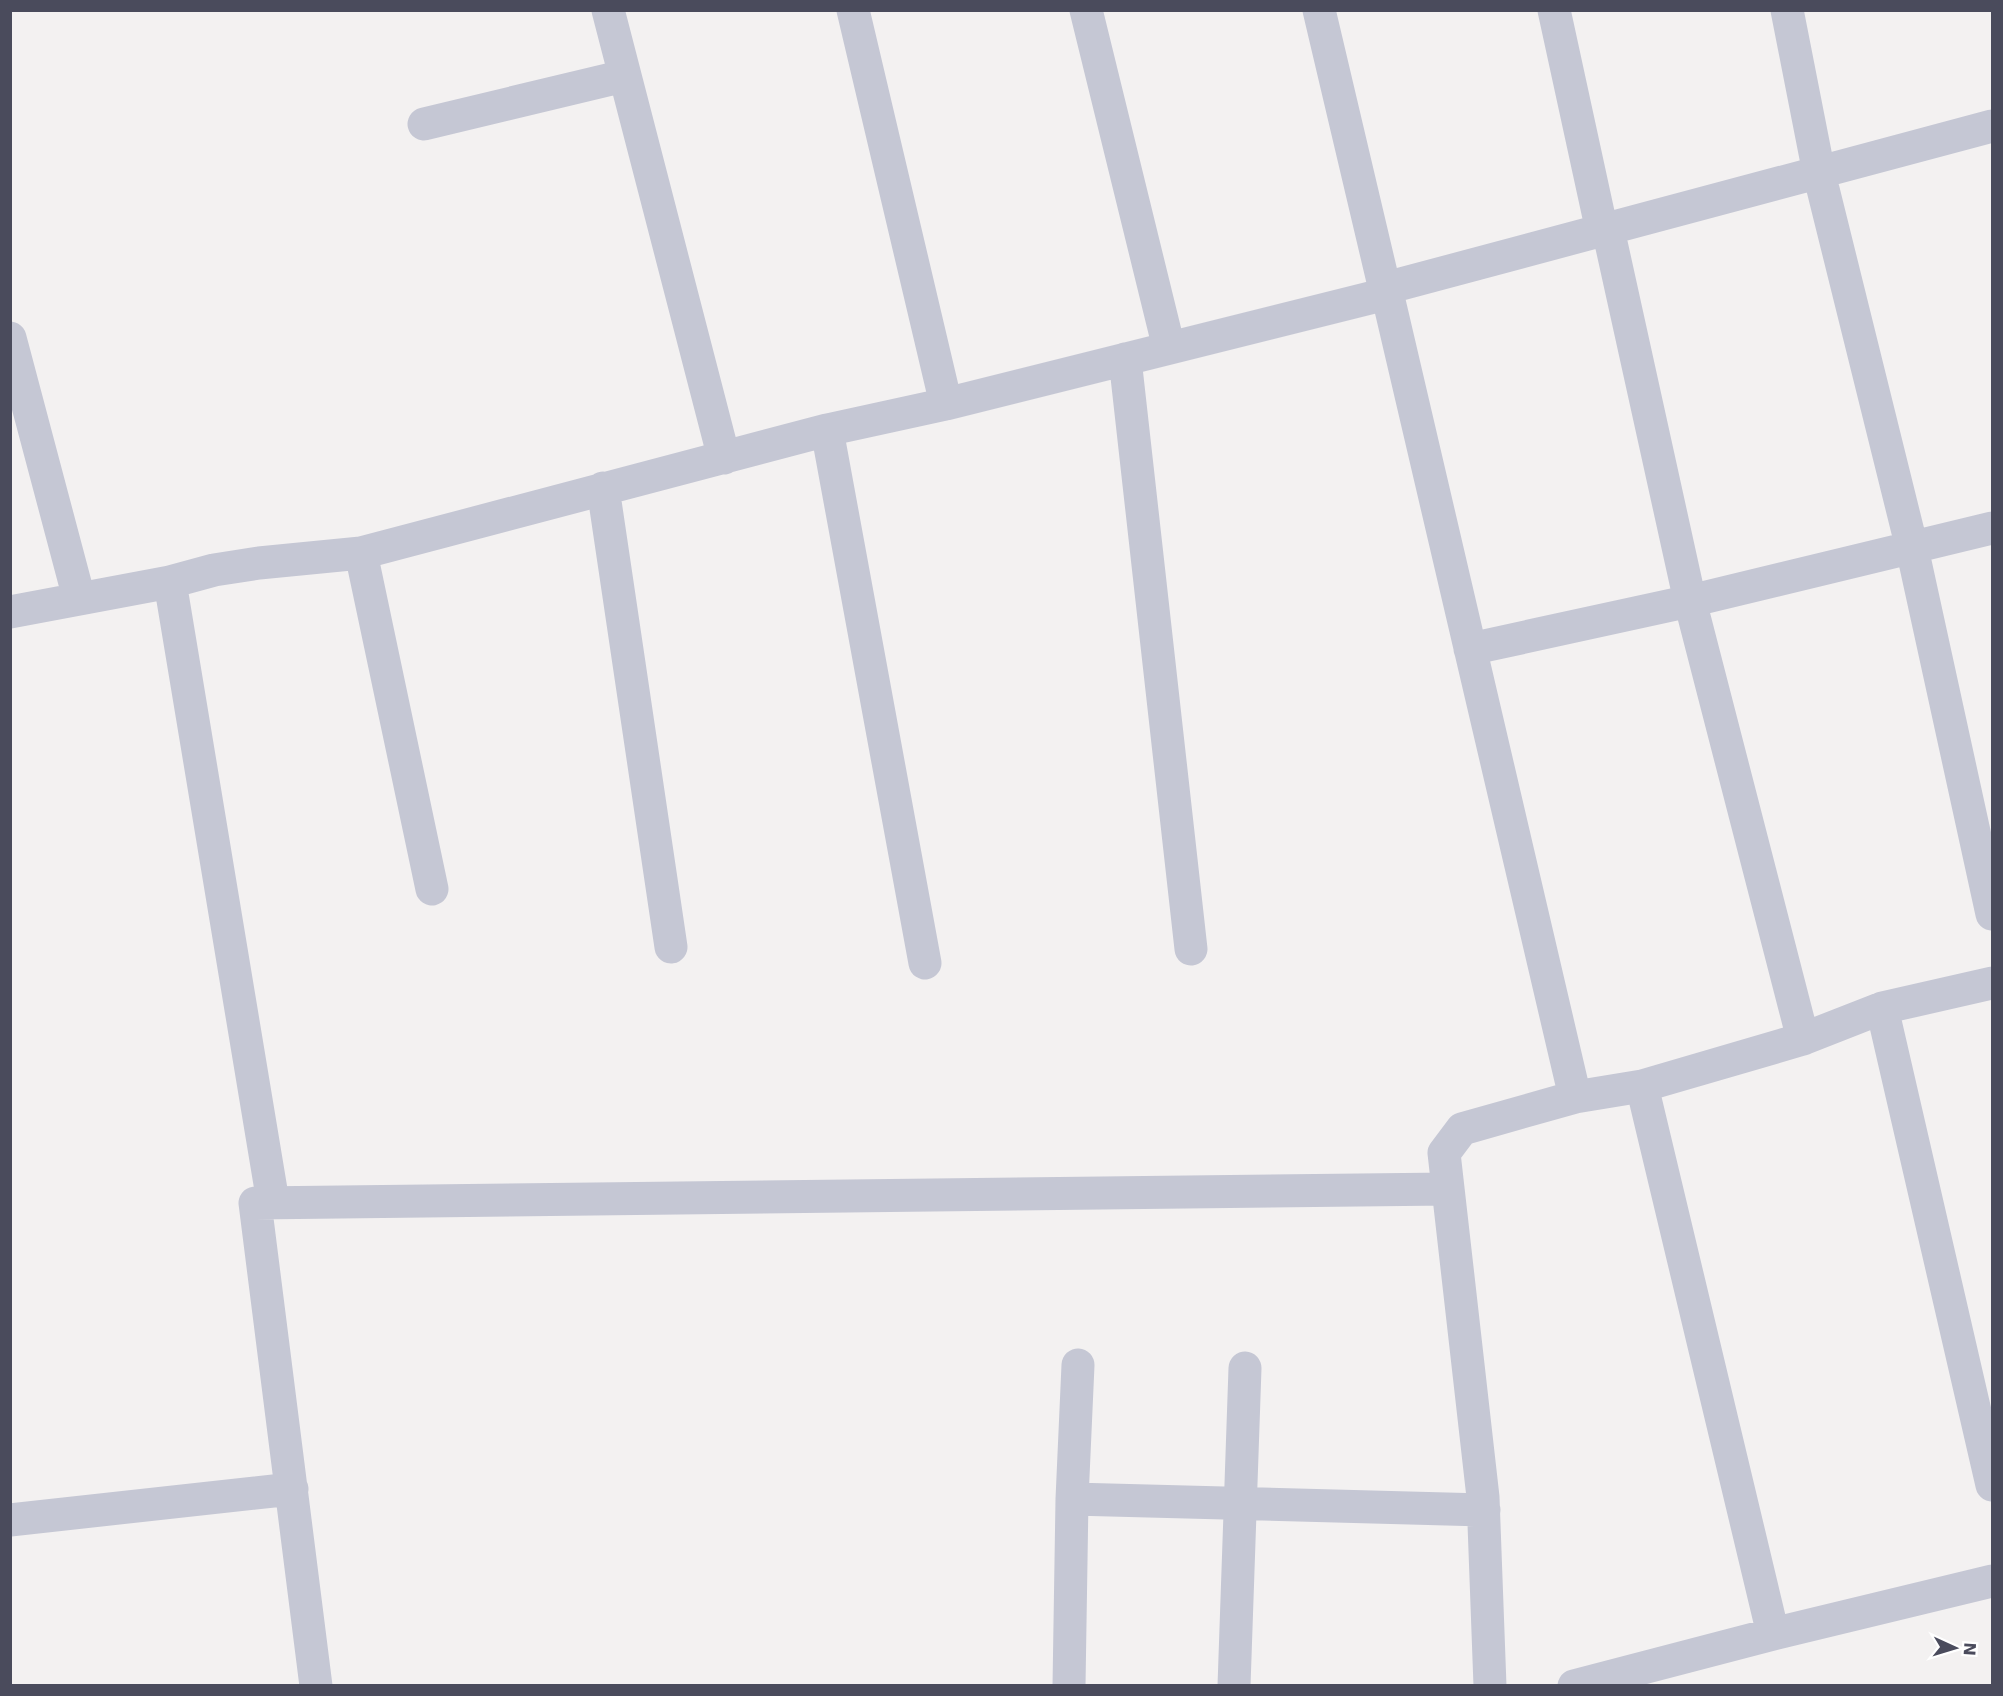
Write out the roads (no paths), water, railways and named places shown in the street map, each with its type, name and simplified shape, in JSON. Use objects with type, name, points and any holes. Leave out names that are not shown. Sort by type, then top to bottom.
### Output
[{"type":"street","points":[[608,10],[723,458]]},
{"type":"street","points":[[853,10],[946,405]]},
{"type":"street","points":[[1086,10],[1169,348]]},
{"type":"street","points":[[1319,10],[1575,1097]]},
{"type":"street","points":[[1554,10],[1690,602],[1803,1039]]},
{"type":"street","points":[[1786,10],[1819,173],[1912,548],[1992,914]]},
{"type":"street","points":[[424,124],[624,76]]},
{"type":"street","points":[[10,612],[170,582],[214,570],[361,553],[827,430],[946,405],[1169,348],[1992,126]]},
{"type":"street","points":[[10,338],[79,598]]},
{"type":"street","points":[[1125,359],[1191,949]]},
{"type":"street","points":[[827,430],[925,963]]},
{"type":"street","points":[[603,489],[671,947]]},
{"type":"street","points":[[1470,650],[1690,602],[1992,528]]},
{"type":"street","points":[[361,553],[432,889]]},
{"type":"street","points":[[170,582],[273,1202]]},
{"type":"street","points":[[1490,1686],[1484,1510],[1444,1153],[1462,1129],[1575,1097],[1642,1086],[1803,1039],[1882,1008],[1992,983]]},
{"type":"street","points":[[1882,1008],[1992,1485]]},
{"type":"street","points":[[1642,1086],[1773,1634]]},
{"type":"street","points":[[316,1686],[255,1203],[1448,1189]]},
{"type":"street","points":[[1070,1686],[1072,1499],[1078,1365]]},
{"type":"street","points":[[1234,1686],[1245,1368]]},
{"type":"street","points":[[10,1520],[292,1489]]},
{"type":"street","points":[[1072,1499],[1484,1510]]},
{"type":"street","points":[[1574,1686],[1773,1634],[1992,1581]]}]
